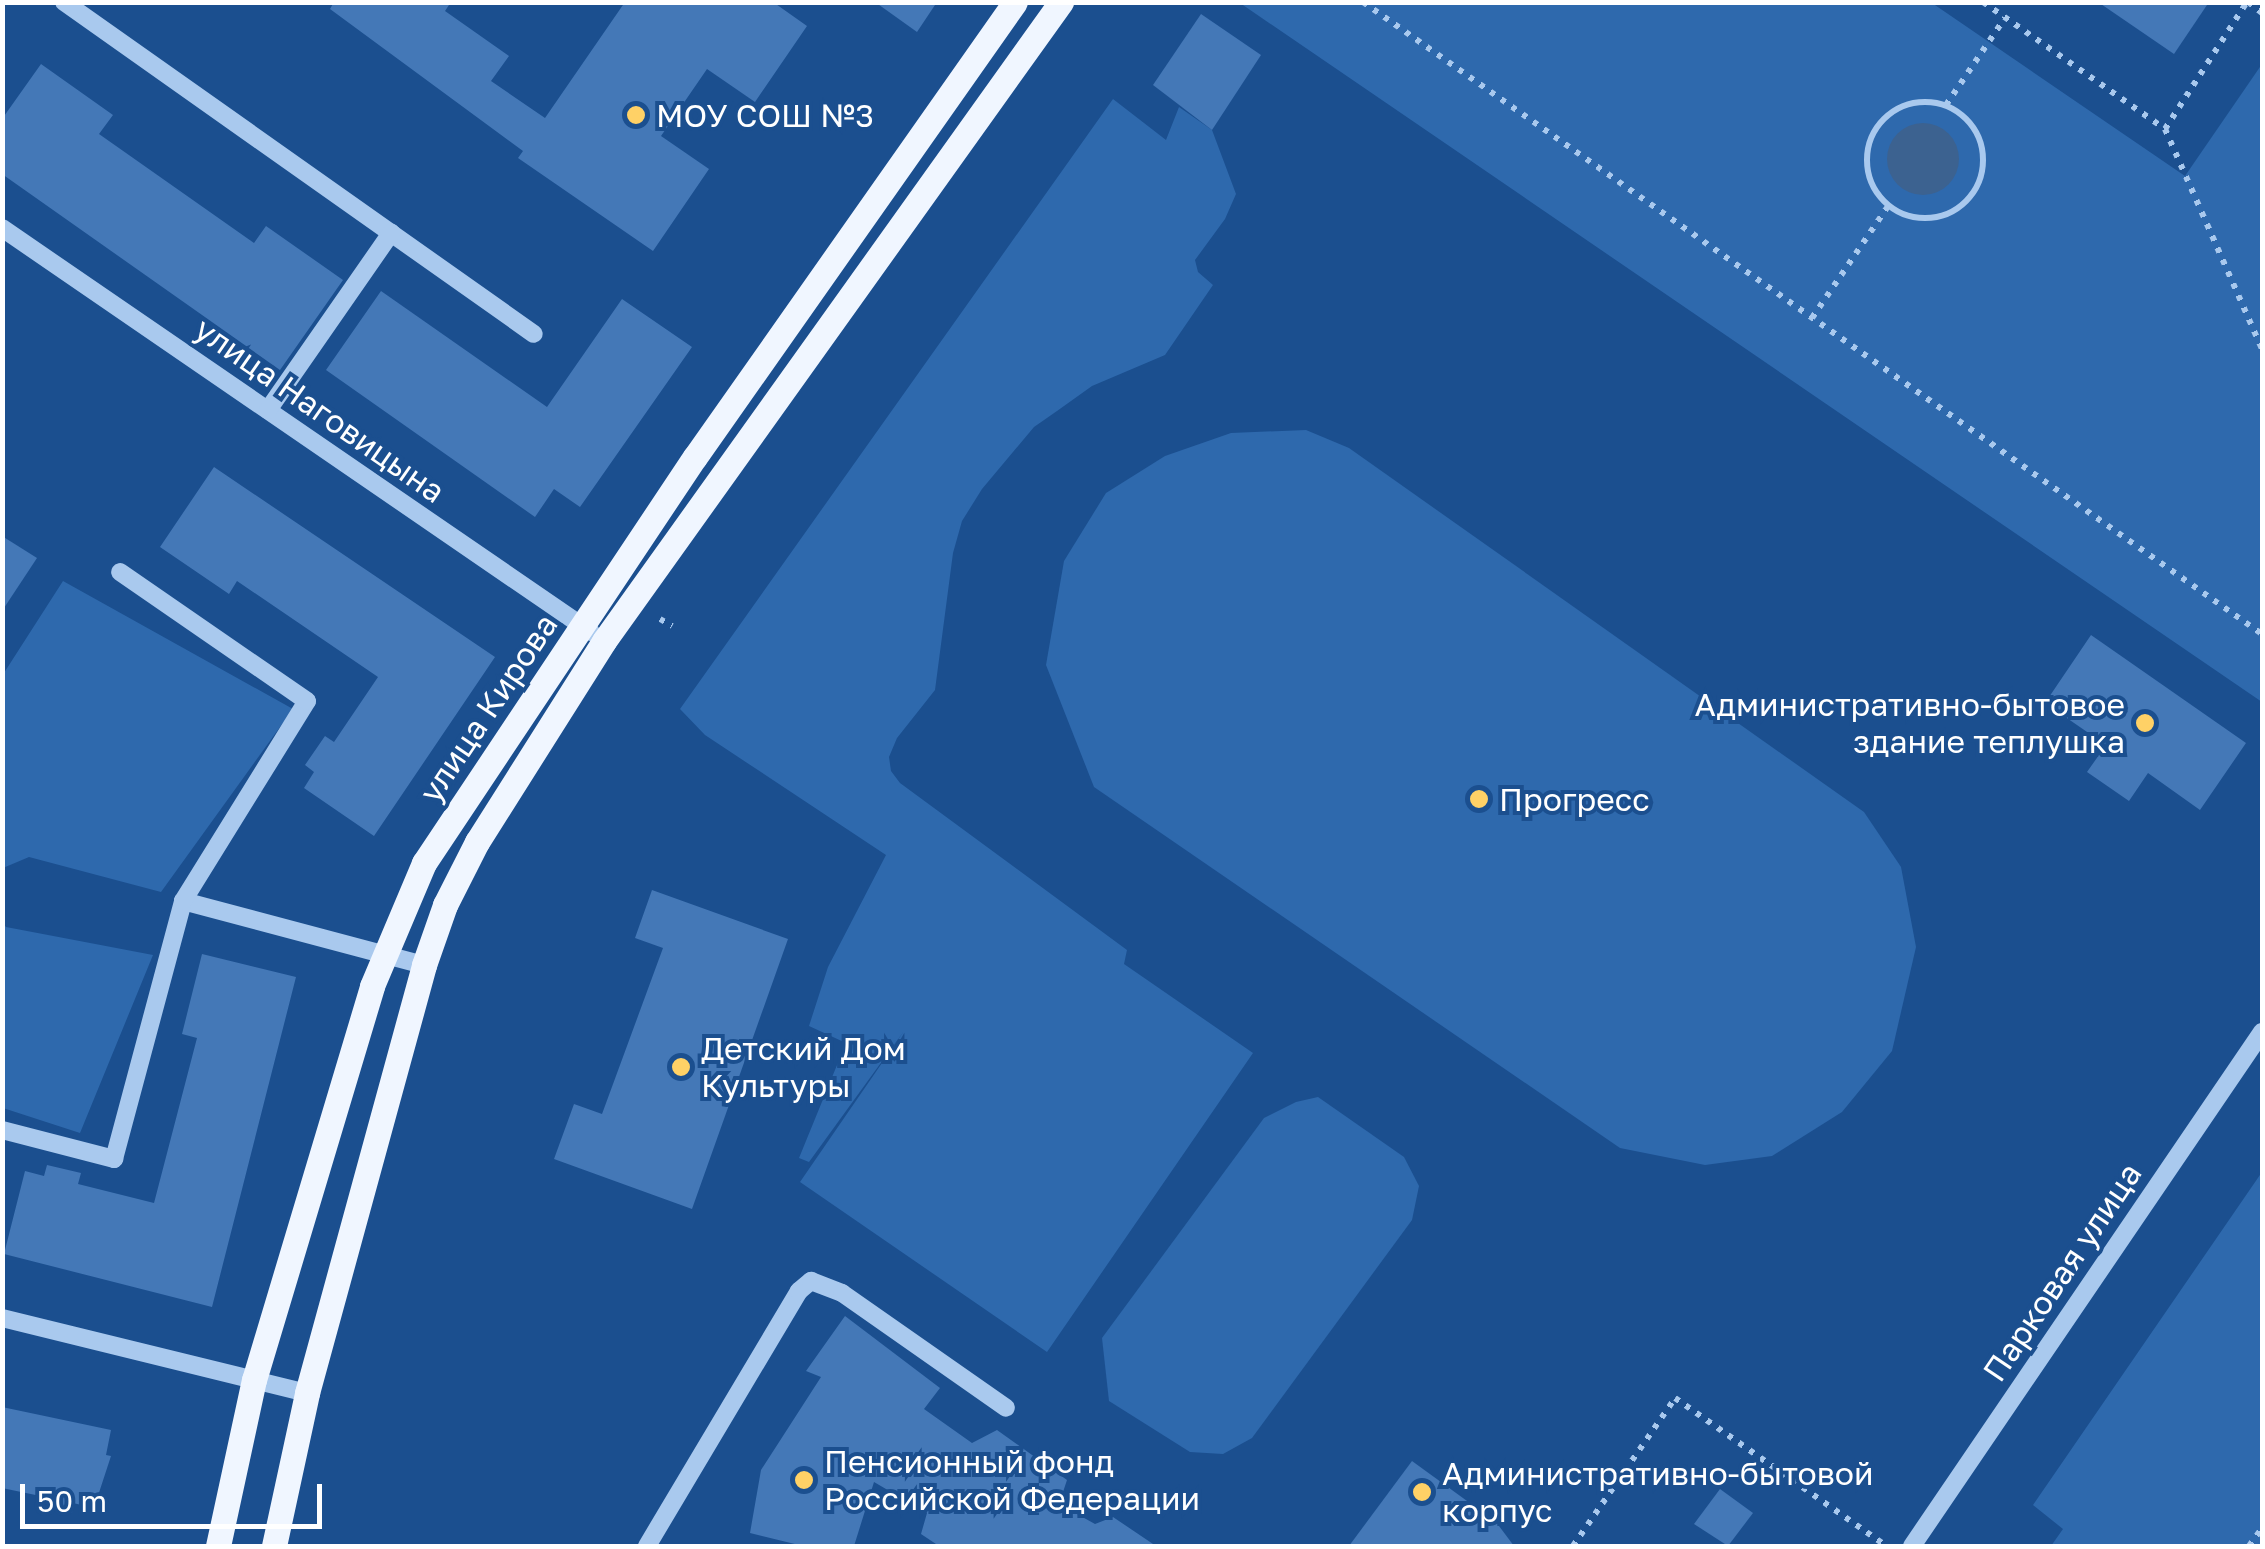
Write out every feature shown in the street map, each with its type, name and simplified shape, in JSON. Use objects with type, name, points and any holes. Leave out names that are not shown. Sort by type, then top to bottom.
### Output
[{"type":"main road","name":"улица Кирова","points":[[218,1546],[254,1380],[386,953],[424,862],[694,457],[1015,2]]},
{"type":"main road","name":"улица Кирова","points":[[274,1546],[307,1393],[424,965],[445,905],[477,842],[604,641],[1060,2]]},
{"type":"street","points":[[64,2],[534,334]]},
{"type":"street","name":"улица Наговицына","points":[[2,228],[604,641]]},
{"type":"street","points":[[268,410],[391,233]]},
{"type":"street","points":[[2,1130],[114,1159],[183,902],[307,701],[120,572]]},
{"type":"street","points":[[183,902],[424,965]]},
{"type":"street","name":"Парковая улица","points":[[1912,1546],[2262,1032]]},
{"type":"street","points":[[647,1546],[799,1291],[811,1281],[842,1293],[1006,1408]]},
{"type":"street","points":[[2,1318],[307,1393]]},
{"type":"path","points":[[1363,2],[2262,634]]},
{"type":"path","points":[[1983,2],[2165,129],[2262,348]]},
{"type":"path","points":[[2165,129],[2247,2],[2262,13]]},
{"type":"path","points":[[1946,105],[2005,18]]},
{"type":"path","points":[[1914,102],[1946,105],[1977,132],[1984,162],[1979,182],[1962,206],[1938,218],[1911,218],[1888,206],[1867,172],[1867,149],[1875,128],[1891,112],[1914,102]]},
{"type":"path","points":[[1812,318],[1888,206]]},
{"type":"path","points":[[1574,1546],[1675,1398],[1887,1546]]},
{"type":"path","points":[[2249,1546],[2262,1528]]},
{"type":"shaded area","points":[[1240,3],[1932,3],[2185,176],[2262,64],[2262,702]]},
{"type":"shaded area","points":[[1113,99],[1166,140],[1179,107],[1212,130],[1236,194],[1225,219],[1195,260],[1198,272],[1213,285],[1165,355],[1092,386],[1034,427],[982,489],[962,521],[953,553],[935,690],[897,738],[889,757],[891,771],[900,783],[1127,950],[1124,964],[1253,1053],[1047,1352],[800,1182],[904,1031],[809,1162],[799,1158],[846,1043],[809,1026],[828,967],[886,855],[705,735],[680,709]]},
{"type":"shaded area","points":[[1923,123],[1949,133],[1959,159],[1949,185],[1923,195],[1897,185],[1887,159],[1897,133]]},
{"type":"shaded area","name":"Прогресс","points":[[1306,430],[1349,448],[1864,812],[1901,867],[1916,947],[1892,1051],[1842,1112],[1772,1156],[1705,1165],[1620,1148],[1094,787],[1046,665],[1064,561],[1106,493],[1165,456],[1231,433]]},
{"type":"shaded area","points":[[63,581],[293,709],[161,892],[29,857],[3,868],[2,676]]},
{"type":"shaded area","points":[[2,922],[6,927],[153,955],[80,1133],[3,1108]]},
{"type":"shaded area","points":[[1318,1097],[1404,1157],[1419,1186],[1412,1220],[1252,1438],[1223,1454],[1190,1452],[1109,1401],[1102,1338],[1264,1118],[1296,1102]]},
{"type":"shaded area","points":[[2262,1172],[2262,1546],[2051,1546],[2063,1529],[2033,1505]]},
{"type":"building","points":[[334,2],[451,2],[445,11],[509,56],[491,81],[545,118],[625,2],[773,2],[807,26],[755,102],[707,69],[661,136],[709,169],[653,251],[518,158],[523,151],[330,9]]},
{"type":"building","points":[[875,2],[937,2],[917,32]]},
{"type":"building","points":[[2098,2],[2209,2],[2174,54]]},
{"type":"building","points":[[1201,14],[1261,55],[1212,130],[1153,85]]},
{"type":"building","points":[[41,64],[113,115],[99,134],[254,243],[266,226],[343,280],[280,370],[2,174],[2,119]]},
{"type":"building","points":[[381,291],[547,407],[622,299],[692,347],[580,507],[554,489],[535,517],[326,370]]},
{"type":"building","points":[[214,467],[495,657],[374,836],[304,788],[314,772],[305,765],[325,736],[334,742],[378,677],[237,581],[229,594],[160,547]]},
{"type":"building","points":[[2,536],[37,558],[2,611]]},
{"type":"building","name":"Административно-бытовое здание теплушка","points":[[2091,635],[2246,743],[2200,810],[2148,773],[2129,801],[2087,772],[2106,745],[2045,703]]},
{"type":"building","name":"Детский Дом Культуры","points":[[652,890],[788,939],[692,1209],[554,1159],[574,1104],[602,1114],[663,948],[635,938]]},
{"type":"building","points":[[202,954],[296,977],[212,1307],[4,1254],[25,1171],[44,1176],[47,1165],[81,1173],[78,1184],[154,1203],[197,1038],[182,1034]]},
{"type":"building","points":[[845,1316],[940,1388],[924,1409],[972,1443],[997,1430],[1067,1480],[1059,1504],[1095,1524],[1113,1517],[1156,1546],[939,1546],[921,1534],[927,1513],[874,1482],[854,1546],[803,1546],[750,1533],[761,1470],[821,1377],[806,1371]]},
{"type":"building","points":[[2,1407],[111,1430],[106,1455],[111,1456],[94,1508],[73,1503],[72,1513],[47,1508],[50,1498],[2,1488]]},
{"type":"building","name":"Административно-бытовой корпус","points":[[1412,1461],[1496,1522],[1514,1546],[1349,1546]]},
{"type":"building","points":[[1720,1489],[1753,1513],[1728,1546],[1694,1524]]},
{"type":"place","name":"МОУ СОШ №3","points":[[636,115]]},
{"type":"place","name":"Административно-бытовое здание теплушка","points":[[2145,723]]},
{"type":"place","name":"Прогресс","points":[[1479,799]]},
{"type":"place","name":"Детский Дом Культуры","points":[[681,1067]]},
{"type":"place","name":"Пенсионный фонд Российской Федерации","points":[[804,1480]]},
{"type":"place","name":"Административно-бытовой корпус","points":[[1422,1492]]}]
